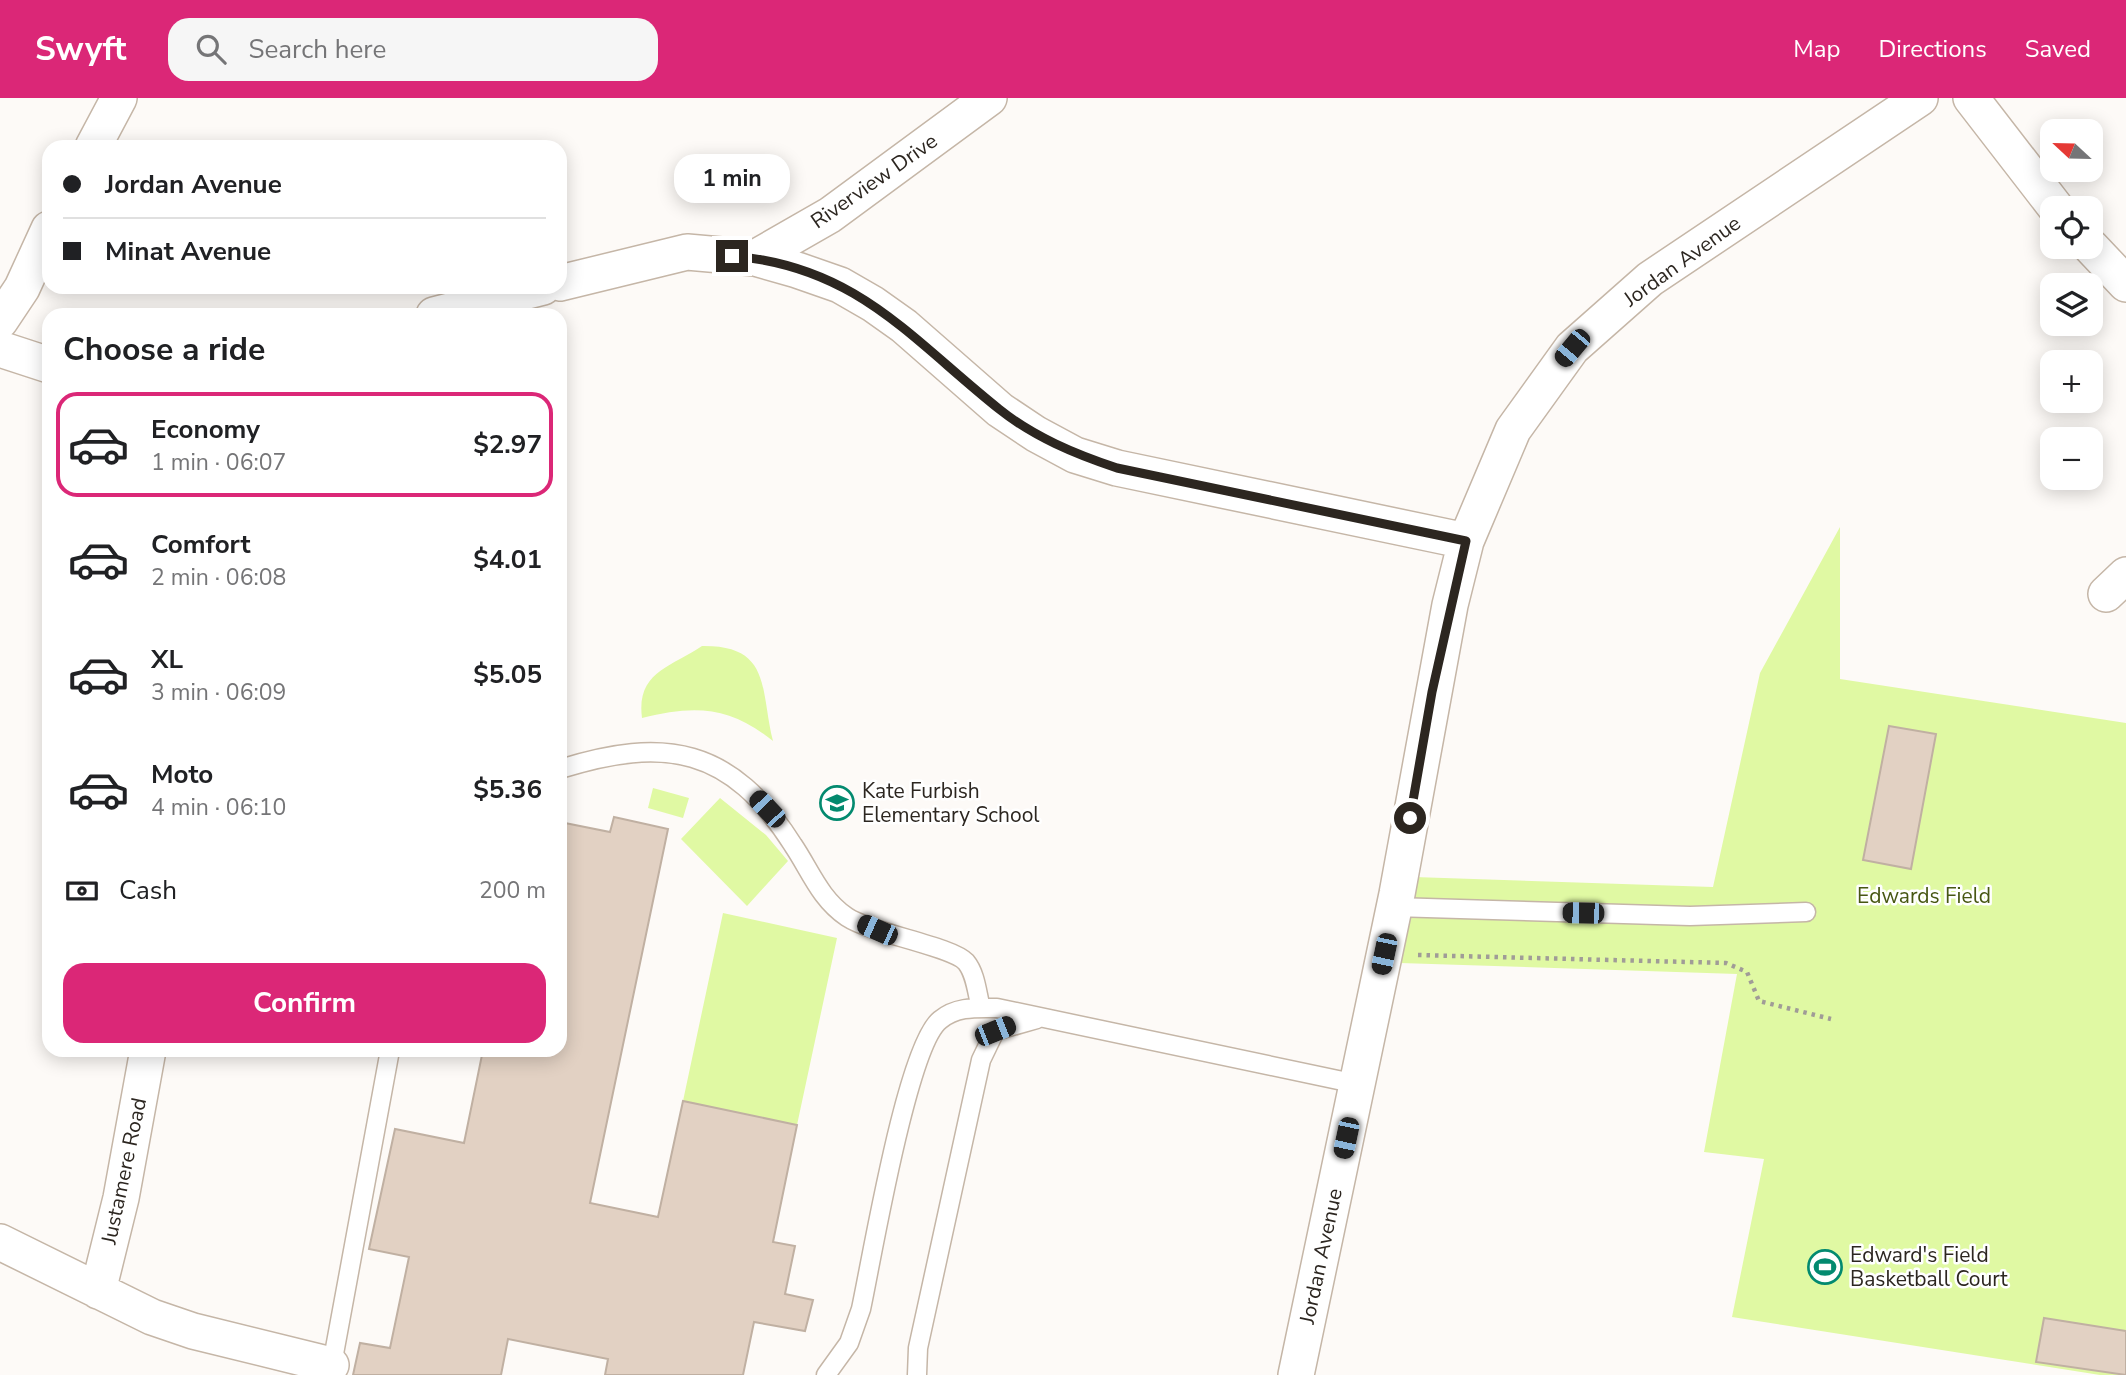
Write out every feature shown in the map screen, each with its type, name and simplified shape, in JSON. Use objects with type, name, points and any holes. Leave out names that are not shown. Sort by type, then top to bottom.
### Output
[{"type":"street","points":[[97,140],[119,98]]},
{"type":"street","name":"Riverview Drive","points":[[755,258],[830,215],[989,98]]},
{"type":"street","name":"Jordan Avenue","points":[[1296,1375],[1394,907],[1432,692],[1466,541],[1513,430],[1572,348],[1650,279],[1920,98]]},
{"type":"street","points":[[1971,98],[2047,196]]},
{"type":"street","points":[[0,321],[22,288],[42,244]]},
{"type":"street","points":[[567,281],[687,252],[755,258],[840,285],[873,304],[905,326],[1000,410],[1075,455],[1117,468],[1466,541]]},
{"type":"street","points":[[2102,259],[2126,284]]},
{"type":"street","points":[[461,308],[516,294]]},
{"type":"street","points":[[0,349],[42,363]]},
{"type":"street","name":"Justamere Road","points":[[98,1291],[121,1198],[147,1057]]},
{"type":"street","points":[[0,1242],[152,1317],[330,1370]]},
{"type":"lane","points":[[567,767],[598,757],[670,751],[698,757],[726,772],[778,822],[824,897],[847,917],[965,961],[973,977],[981,1008]]},
{"type":"lane","points":[[1394,907],[1690,916],[1806,912]]},
{"type":"lane","points":[[826,1375],[849,1343],[861,1309],[906,1096],[928,1036],[939,1021],[954,1011],[981,1008],[1043,1017],[1357,1084]]},
{"type":"lane","points":[[917,1375],[918,1348],[981,1060],[995,1031],[1043,1017]]},
{"type":"lane","points":[[330,1370],[389,1057]]},
{"type":"path","points":[[1406,955],[1726,963],[1747,972],[1759,1001],[1831,1019]]},
{"type":"green space","name":"Edwards Field","points":[[1840,527],[1840,679],[2126,723],[2126,1375],[2100,1375],[1732,1317],[1764,1159],[1704,1152],[1737,974],[1400,963],[1414,877],[1713,887],[1760,673]]},
{"type":"green space","points":[[702,646],[741,653],[752,662],[763,688],[773,741],[741,721],[711,712],[679,711],[642,718],[644,690],[650,681],[668,666]]},
{"type":"green space","points":[[653,788],[689,798],[683,818],[648,808]]},
{"type":"green space","points":[[720,798],[766,835],[788,861],[747,906],[681,839]]},
{"type":"green space","points":[[723,913],[837,938],[797,1125],[683,1101]]},
{"type":"building","points":[[1889,726],[1936,734],[1911,869],[1863,860]]},
{"type":"building","points":[[614,817],[668,829],[590,1203],[658,1217],[683,1101],[797,1125],[773,1242],[795,1246],[785,1294],[813,1300],[805,1331],[754,1322],[743,1375],[605,1375],[608,1359],[508,1339],[501,1375],[353,1375],[360,1343],[390,1348],[409,1257],[369,1249],[395,1129],[464,1143],[482,1057],[567,1057],[567,823],[610,832]]},
{"type":"building","points":[[2044,1318],[2126,1331],[2126,1375],[2036,1362]]},
{"type":"place","name":"Kate Furbish Elementary School","points":[[837,803]]},
{"type":"place","name":"Edward's Field Basketball Court","points":[[1825,1267]]},
{"type":"route","points":[[732,256],[755,258],[797,270],[840,285],[873,304],[905,326],[1000,410],[1075,455],[1117,468],[1466,541],[1432,692],[1410,818]]}]
